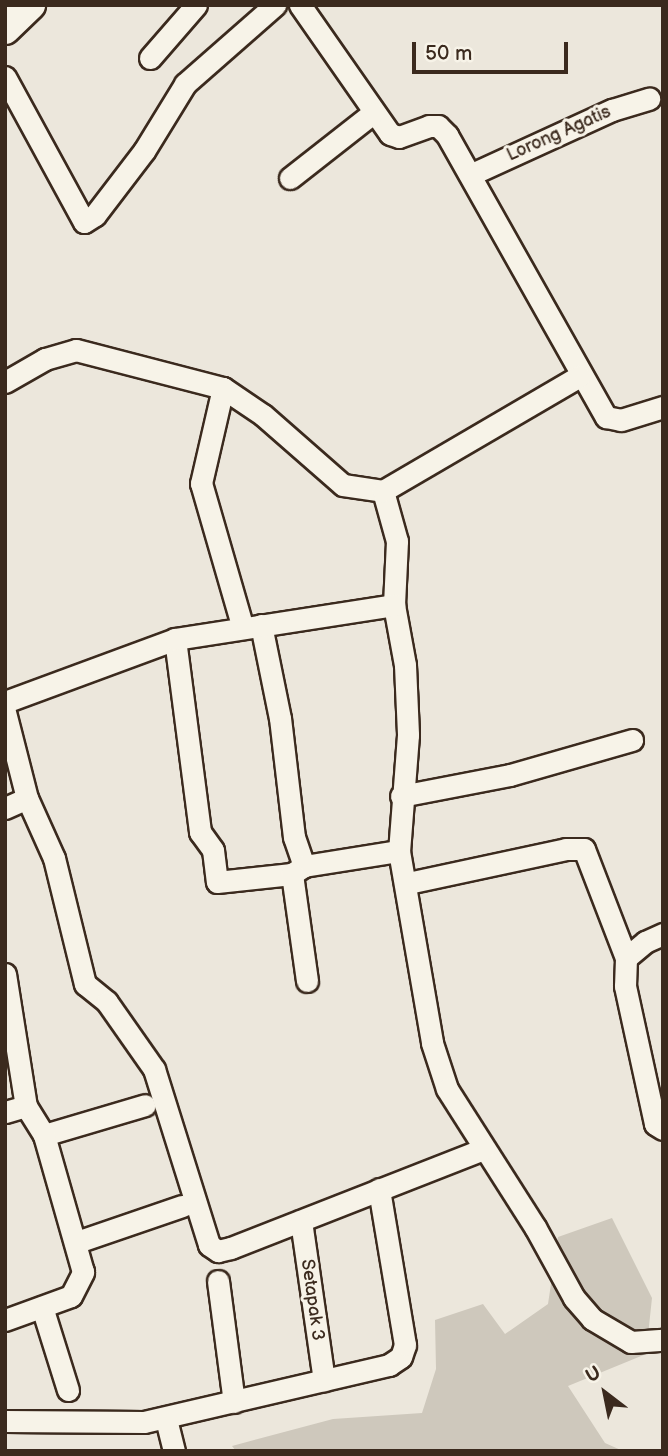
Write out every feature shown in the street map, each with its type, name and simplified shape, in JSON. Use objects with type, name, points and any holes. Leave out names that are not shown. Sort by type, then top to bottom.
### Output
[{"type":"main road","points":[[5,29],[30,5]]},
{"type":"street","points":[[150,58],[196,5]]},
{"type":"street","points":[[5,77],[84,222],[95,215],[144,151],[185,84],[275,5]]},
{"type":"street","points":[[300,5],[390,134],[399,137],[438,127],[472,174],[580,376],[606,417],[621,420],[663,407]]},
{"type":"street","name":"Lorong Agatis","points":[[472,174],[591,119],[649,99]]},
{"type":"street","points":[[290,178],[373,113]]},
{"type":"street","points":[[5,382],[45,359],[76,350],[223,388],[263,415],[343,485],[383,491],[580,376]]},
{"type":"street","points":[[223,388],[201,483],[252,625],[280,718],[298,870],[307,981]]},
{"type":"street","points":[[383,491],[397,541],[394,605],[405,665],[408,735],[401,796],[399,851],[408,883],[432,1043],[447,1089],[592,1319],[631,1342],[663,1340]]},
{"type":"street","points":[[5,702],[175,639],[394,605]]},
{"type":"street","points":[[175,639],[200,832],[213,850],[217,882],[222,885],[399,851]]},
{"type":"street","points":[[5,712],[27,798],[54,858],[85,984],[107,1002],[154,1069],[209,1245],[218,1251],[232,1248],[483,1149]]},
{"type":"street","points":[[401,796],[510,775],[632,740]]},
{"type":"street","points":[[5,808],[27,798]]},
{"type":"street","points":[[408,883],[580,847],[588,854],[626,958],[625,986],[655,1124],[663,1129]]},
{"type":"street","points":[[626,958],[645,942],[663,934]]},
{"type":"street","points":[[5,974],[16,1109],[44,1135],[77,1242],[83,1272],[78,1288],[71,1296],[5,1320]]},
{"type":"street","points":[[44,1135],[145,1105]]},
{"type":"street","points":[[5,1421],[166,1419],[389,1365],[401,1357],[405,1345],[379,1189]]},
{"type":"street","points":[[77,1242],[182,1206]]},
{"type":"street","name":"Setapak 3","points":[[301,1221],[324,1380]]},
{"type":"street","points":[[218,1281],[234,1402]]},
{"type":"street","points":[[42,1307],[68,1390]]},
{"type":"street","points":[[166,1419],[174,1451]]},
{"type":"shaded area","points":[[612,1218],[652,1298],[646,1354],[568,1386],[605,1443],[623,1451],[236,1451],[232,1446],[333,1419],[422,1413],[436,1369],[435,1320],[483,1304],[505,1334],[548,1304],[558,1237]]}]
